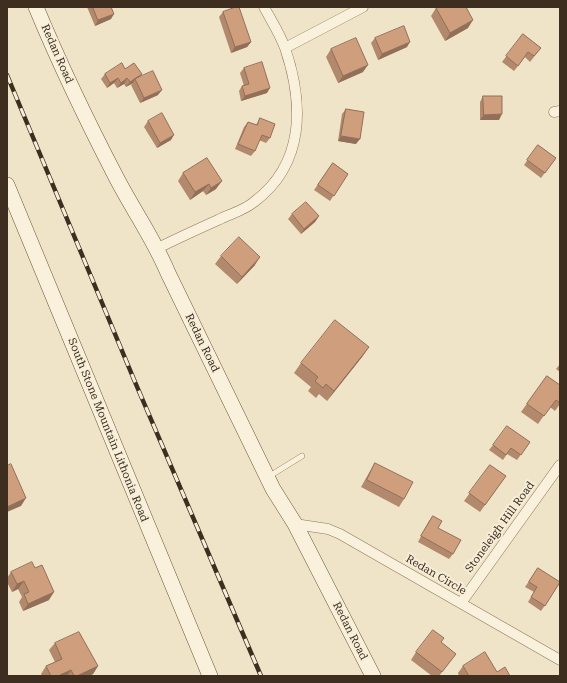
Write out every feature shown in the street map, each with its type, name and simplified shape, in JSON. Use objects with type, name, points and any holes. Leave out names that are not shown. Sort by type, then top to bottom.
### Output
[{"type":"main road","name":"Redan Road","points":[[36,7],[62,68],[114,172],[158,248],[168,273],[267,477],[295,524],[373,676]]},
{"type":"main road","name":"South Stone Mountain Lithonia Road","points":[[7,184],[210,676]]},
{"type":"street","points":[[158,248],[243,209],[267,192],[288,162],[298,128],[295,92],[285,48],[264,7]]},
{"type":"street","points":[[285,48],[364,7]]},
{"type":"street","name":"Stoneleigh Hill Road","points":[[460,603],[560,465]]},
{"type":"street","name":"Redan Circle","points":[[295,524],[328,529],[340,534],[560,660]]},
{"type":"lane","points":[[267,477],[302,456]]},
{"type":"building","points":[[93,7],[111,7],[114,14],[98,20]]},
{"type":"building","points":[[239,7],[251,42],[235,47],[223,12]]},
{"type":"building","points":[[466,7],[473,20],[450,33],[436,8]]},
{"type":"building","points":[[404,26],[410,42],[382,54],[375,38]]},
{"type":"building","points":[[523,34],[541,48],[534,56],[528,52],[518,66],[506,56]]},
{"type":"building","points":[[356,38],[368,65],[343,76],[331,49]]},
{"type":"building","points":[[262,62],[270,88],[245,96],[242,86],[249,84],[244,68]]},
{"type":"building","points":[[122,63],[125,69],[134,63],[142,74],[130,82],[127,78],[121,83],[118,78],[110,83],[105,74]]},
{"type":"building","points":[[153,71],[162,90],[144,98],[135,79]]},
{"type":"building","points":[[483,96],[502,96],[502,114],[484,115]]},
{"type":"building","points":[[346,109],[364,112],[360,139],[341,136]]},
{"type":"building","points":[[162,113],[174,135],[160,143],[148,121]]},
{"type":"building","points":[[260,118],[275,124],[270,138],[262,135],[255,151],[238,144],[248,122],[257,125]]},
{"type":"building","points":[[538,145],[556,158],[545,173],[527,160]]},
{"type":"building","points":[[207,158],[222,181],[211,188],[209,184],[195,192],[183,173]]},
{"type":"building","points":[[333,163],[348,174],[334,196],[318,185]]},
{"type":"building","points":[[306,202],[319,216],[304,229],[292,214]]},
{"type":"building","points":[[239,237],[260,257],[242,277],[221,256]]},
{"type":"building","points":[[335,320],[369,347],[334,391],[326,384],[323,388],[315,381],[318,377],[301,363]]},
{"type":"building","points":[[547,376],[560,385],[560,403],[556,400],[544,416],[527,404]]},
{"type":"building","points":[[507,426],[530,442],[521,455],[511,448],[506,455],[493,445]]},
{"type":"building","points":[[375,463],[413,482],[404,499],[367,480]]},
{"type":"building","points":[[11,464],[26,498],[7,507],[7,466]]},
{"type":"building","points":[[490,465],[506,476],[485,505],[469,493]]},
{"type":"building","points":[[433,516],[442,521],[438,528],[461,540],[453,554],[421,536]]},
{"type":"building","points":[[32,562],[35,568],[42,565],[54,592],[28,604],[24,594],[29,592],[24,581],[17,584],[11,572]]},
{"type":"building","points":[[538,568],[560,582],[545,606],[531,597],[537,587],[529,582]]},
{"type":"building","points":[[433,630],[444,638],[441,642],[456,654],[442,672],[416,652]]},
{"type":"building","points":[[79,632],[98,666],[77,676],[74,676],[71,670],[58,676],[51,676],[46,666],[62,659],[55,643]]},
{"type":"building","points":[[485,652],[497,672],[505,667],[510,676],[469,676],[463,666]]},
{"type":"railway","points":[[7,75],[135,382],[261,676]]}]
